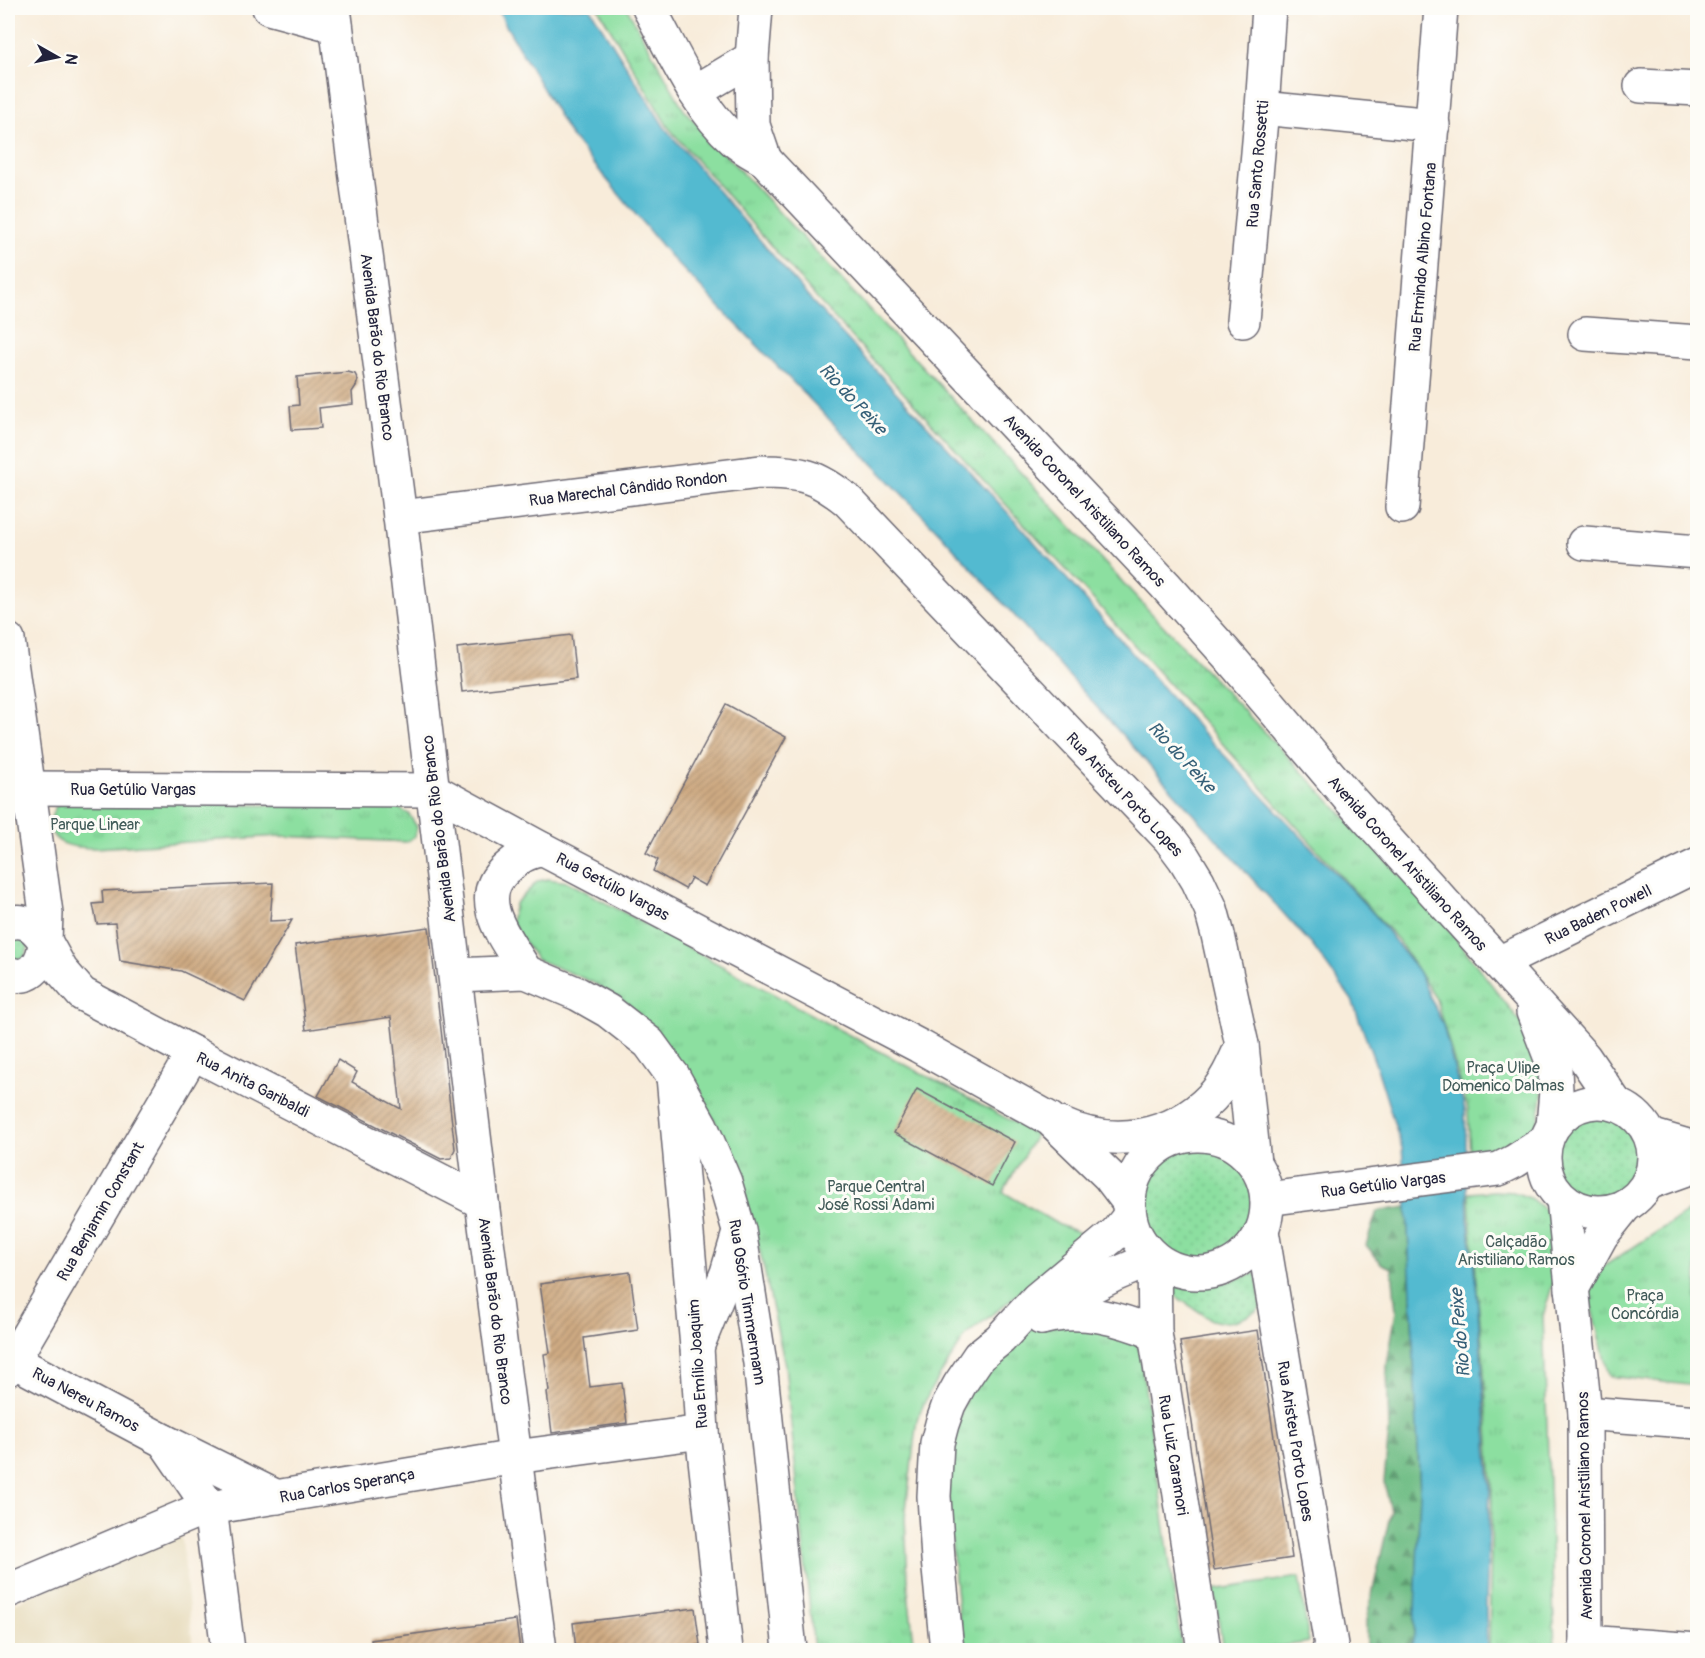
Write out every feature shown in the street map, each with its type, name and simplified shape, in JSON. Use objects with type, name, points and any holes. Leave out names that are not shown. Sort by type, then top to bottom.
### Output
[{"type":"main road","points":[[269,8],[335,17]]},
{"type":"main road","name":"Avenida Coronel Aristiliano Ramos","points":[[649,8],[694,92],[712,116],[735,140],[765,160],[1165,585],[1348,797],[1584,1057],[1616,1104]]},
{"type":"main road","points":[[756,8],[752,58],[753,124],[765,160]]},
{"type":"main road","name":"Rua Santo Rossetti","points":[[1243,321],[1269,8]]},
{"type":"main road","name":"Rua Ermindo Albino Fontana","points":[[1402,507],[1441,8]]},
{"type":"main road","name":"Avenida Barão do Rio Branco","points":[[335,17],[400,517],[482,1202],[540,1650]]},
{"type":"main road","points":[[694,92],[752,58]]},
{"type":"main road","points":[[1641,86],[1698,89]]},
{"type":"main road","points":[[1262,108],[1433,125]]},
{"type":"main road","points":[[1585,334],[1698,342]]},
{"type":"main road","name":"Rua Marechal Cândido Rondon","points":[[400,517],[760,471],[789,472],[812,478],[830,486],[848,501]]},
{"type":"main road","name":"Rua Aristeu Porto Lopes","points":[[848,501],[1169,838],[1184,858],[1211,909],[1218,935],[1242,1045],[1254,1163]]},
{"type":"main road","points":[[1584,543],[1698,552]]},
{"type":"main road","points":[[8,640],[18,786],[36,845],[46,913],[42,960],[30,972],[21,975],[8,973]]},
{"type":"main road","name":"Rua Getúlio Vargas","points":[[18,786],[434,790],[542,849],[908,1040],[1050,1119],[1108,1176],[1129,1209]]},
{"type":"main road","points":[[8,923],[36,845]]},
{"type":"main road","points":[[526,972],[494,918],[491,890],[500,874],[512,863],[525,853],[542,849]]},
{"type":"main road","name":"Rua Baden Powell","points":[[1498,963],[1698,865]]},
{"type":"main road","points":[[8,923],[15,921],[30,924],[45,941]]},
{"type":"main road","name":"Rua Anita Garibaldi","points":[[45,941],[61,970],[82,994],[482,1202]]},
{"type":"main road","name":"Rua Osório Timmermann","points":[[456,975],[526,972],[578,994],[608,1011],[648,1043],[673,1076],[702,1126],[725,1182],[740,1230],[760,1363],[790,1650]]},
{"type":"main road","name":"Avenida Coronel Aristiliano Ramos","points":[[1526,993],[1555,1069],[1556,1091],[1549,1133]]},
{"type":"main road","points":[[1050,1119],[1077,1131],[1106,1137],[1135,1137],[1164,1129],[1190,1116],[1213,1096],[1230,1072],[1242,1045]]},
{"type":"main road","name":"Rua Benjamin Constant","points":[[9,1363],[193,1053]]},
{"type":"main road","name":"Rua Emílio Joaquim","points":[[673,1076],[697,1347],[702,1432],[726,1650]]},
{"type":"main road","points":[[1572,1289],[1601,1236],[1625,1206],[1638,1196],[1648,1183],[1653,1167],[1654,1151],[1650,1135],[1642,1121],[1630,1111],[1616,1104],[1600,1101],[1582,1104],[1566,1112],[1549,1133],[1543,1155],[1545,1170],[1556,1191],[1577,1208],[1593,1212],[1609,1211],[1625,1206]]},
{"type":"main road","name":"Rua Getúlio Vargas","points":[[1267,1199],[1490,1170],[1515,1161],[1549,1133]]},
{"type":"main road","points":[[1187,1135],[1206,1135],[1224,1140],[1241,1149],[1254,1163],[1263,1180],[1267,1199],[1262,1231],[1252,1246],[1239,1259],[1223,1268],[1206,1273],[1187,1273],[1170,1268],[1154,1258],[1134,1233],[1129,1209],[1132,1182],[1140,1164],[1153,1150],[1169,1140],[1187,1135]]},
{"type":"main road","points":[[1650,1135],[1698,1149]]},
{"type":"main road","points":[[1648,1183],[1698,1165]]},
{"type":"main road","name":"Rua Getúlio Vargas","points":[[1490,1170],[1556,1191]]},
{"type":"main road","name":"Avenida Coronel Aristiliano Ramos","points":[[1556,1191],[1572,1289],[1585,1413],[1586,1646]]},
{"type":"main road","points":[[947,1650],[934,1496],[938,1443],[942,1424],[960,1384],[979,1356],[1000,1339],[1037,1299],[1116,1233],[1129,1209]]},
{"type":"main road","points":[[697,1347],[727,1273],[740,1230]]},
{"type":"main road","name":"Rua Aristeu Porto Lopes","points":[[1262,1231],[1331,1645],[1329,1650]]},
{"type":"main road","points":[[1000,1339],[1040,1319],[1069,1298],[1154,1258]]},
{"type":"main road","name":"Rua Luiz Caramori","points":[[1154,1258],[1155,1333],[1204,1650]]},
{"type":"main road","points":[[1040,1319],[1074,1313],[1101,1316],[1127,1321],[1155,1333]]},
{"type":"main road","name":"Rua Nereu Ramos","points":[[9,1363],[164,1441],[200,1511]]},
{"type":"main road","points":[[1585,1413],[1698,1422]]},
{"type":"main road","name":"Rua Carlos Sperança","points":[[8,1591],[200,1511],[515,1457],[702,1432]]},
{"type":"main road","points":[[164,1441],[277,1497]]},
{"type":"main road","points":[[200,1511],[207,1650]]},
{"type":"main road","points":[[200,1511],[228,1650]]},
{"type":"main road","points":[[1586,1646],[1698,1650]]},
{"type":"shaded area","points":[[181,1529],[193,1650],[8,1650],[8,1606]]},
{"type":"green space","name":"Praça Ulipe Domenico Dalmas","points":[[598,8],[627,8],[684,110],[1154,616],[1438,915],[1535,1041],[1546,1072],[1537,1126],[1521,1145],[1501,1157],[1470,1158],[1468,1109],[1436,999],[1398,940],[1102,609],[818,300],[668,127]]},
{"type":"green space","name":"Parque Linear","points":[[67,799],[396,807],[409,814],[417,827],[415,836],[406,842],[280,836],[82,847],[60,842],[51,832],[50,822],[56,806]]},
{"type":"green space","name":"Parque Central José Rossi Adami","points":[[548,879],[568,882],[1036,1134],[1003,1192],[1059,1225],[1091,1237],[966,1335],[931,1389],[917,1419],[905,1518],[909,1601],[915,1650],[814,1650],[785,1365],[742,1183],[715,1121],[660,1035],[627,1003],[592,982],[536,959],[511,922],[515,904],[538,881]]},
{"type":"green space","points":[[13,934],[30,943],[23,960],[8,958],[8,937]]},
{"type":"green space","points":[[1598,1116],[1615,1119],[1630,1129],[1640,1144],[1643,1161],[1640,1178],[1630,1193],[1615,1203],[1598,1206],[1581,1203],[1566,1193],[1556,1178],[1553,1161],[1556,1144],[1566,1129],[1581,1119]]},
{"type":"green space","points":[[1197,1148],[1218,1153],[1236,1165],[1248,1183],[1253,1204],[1248,1225],[1236,1243],[1218,1255],[1197,1260],[1176,1255],[1158,1243],[1146,1225],[1141,1204],[1146,1183],[1158,1165],[1176,1153]]},
{"type":"green space","name":"Calçadão Aristiliano Ramos","points":[[1513,1192],[1530,1198],[1551,1218],[1557,1270],[1543,1316],[1555,1650],[1489,1650],[1492,1485],[1469,1193]]},
{"type":"green space","name":"Praça Concórdia","points":[[1697,1206],[1697,1386],[1609,1376],[1588,1294],[1590,1280],[1604,1266]]},
{"type":"green space","points":[[1407,1207],[1420,1493],[1414,1634],[1411,1650],[1366,1650],[1366,1621],[1391,1511],[1384,1482],[1389,1430],[1387,1365],[1396,1311],[1392,1268],[1382,1264],[1366,1245],[1377,1211]]},
{"type":"green space","points":[[1256,1273],[1261,1307],[1244,1318],[1232,1321],[1218,1322],[1210,1319],[1170,1291],[1173,1284],[1223,1283]]},
{"type":"green space","points":[[1056,1321],[1135,1340],[1140,1352],[1182,1650],[962,1650],[944,1463],[973,1376],[1028,1330]]},
{"type":"green space","points":[[1299,1577],[1309,1642],[1256,1650],[1223,1650],[1214,1590]]},
{"type":"water","name":"Rio do Peixe","points":[[498,8],[590,8],[665,128],[809,298],[1023,529],[1192,721],[1375,915],[1418,971],[1443,1025],[1465,1110],[1468,1218],[1477,1294],[1490,1486],[1487,1650],[1411,1650],[1414,1634],[1420,1493],[1407,1207],[1402,1148],[1378,1071],[1352,1000],[1312,945],[938,531],[670,256],[570,135],[505,24]]},
{"type":"building","points":[[348,372],[355,374],[358,380],[352,392],[353,404],[319,408],[321,428],[292,430],[290,406],[299,405],[297,377]]},
{"type":"building","points":[[571,635],[576,679],[462,692],[457,648]]},
{"type":"building","points":[[726,704],[786,737],[705,886],[691,878],[685,889],[653,871],[658,860],[646,853]]},
{"type":"building","points":[[273,883],[270,921],[292,920],[245,1001],[181,971],[120,961],[115,923],[97,924],[93,904],[103,903],[102,891]]},
{"type":"building","points":[[429,927],[455,1149],[451,1158],[441,1159],[318,1096],[338,1060],[357,1072],[352,1082],[401,1109],[391,1017],[306,1030],[295,945]]},
{"type":"building","points":[[917,1089],[1015,1142],[992,1186],[894,1133]]},
{"type":"building","points":[[630,1272],[638,1330],[584,1338],[590,1387],[622,1383],[627,1423],[552,1433],[544,1354],[550,1353],[540,1284]]},
{"type":"building","points":[[1258,1330],[1292,1558],[1214,1570],[1180,1342]]},
{"type":"building","points":[[695,1608],[700,1645],[659,1650],[576,1650],[573,1623]]},
{"type":"building","points":[[516,1620],[520,1650],[372,1650],[371,1640]]}]
